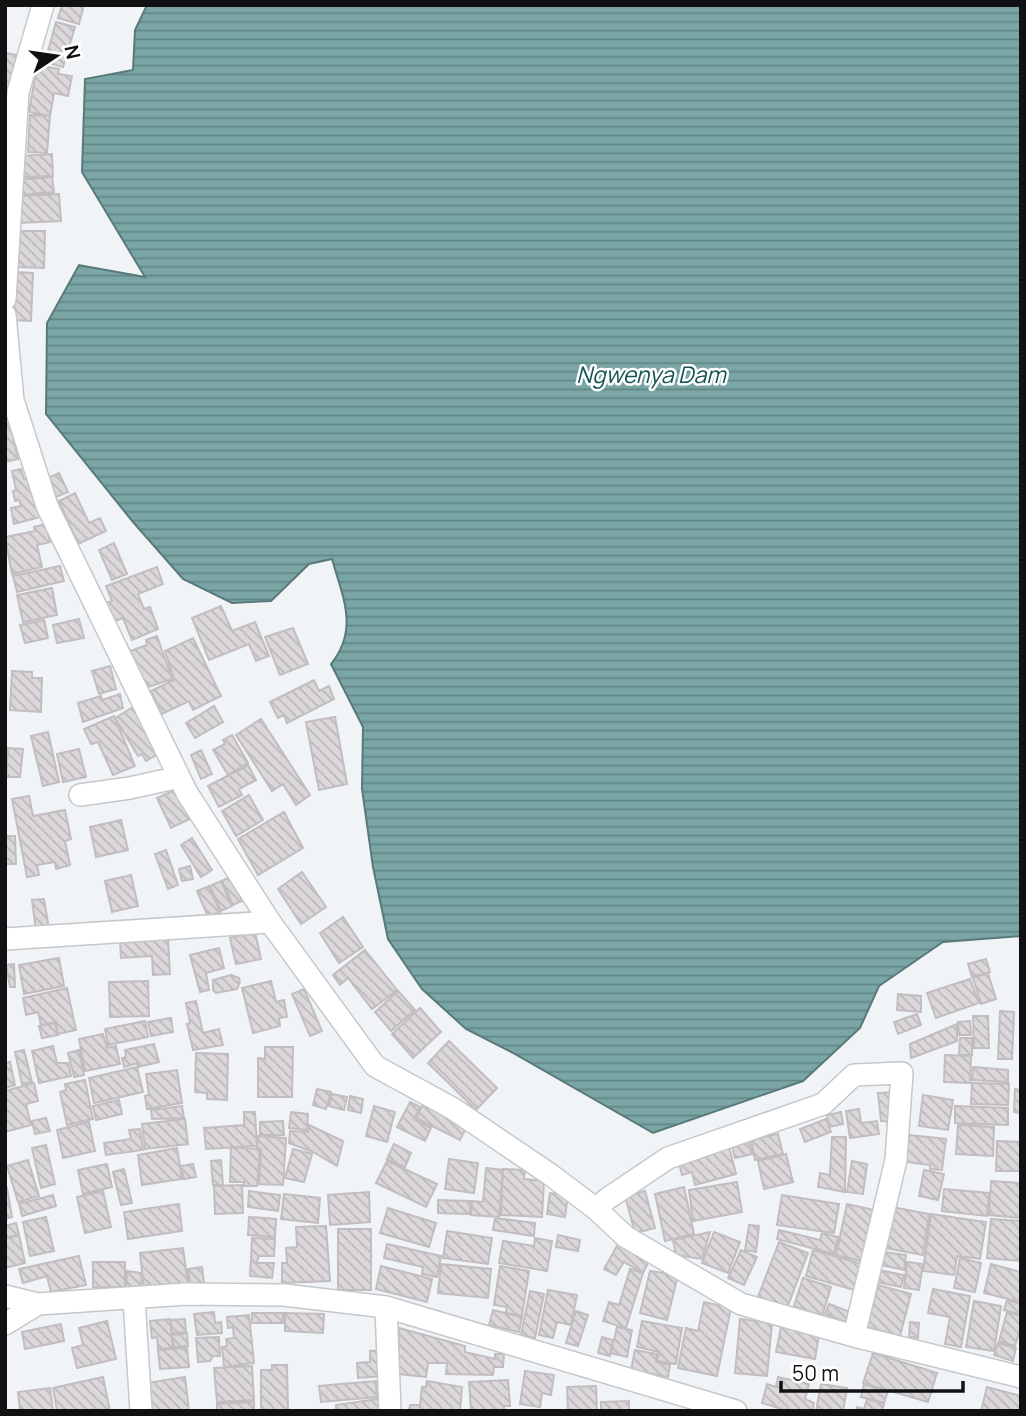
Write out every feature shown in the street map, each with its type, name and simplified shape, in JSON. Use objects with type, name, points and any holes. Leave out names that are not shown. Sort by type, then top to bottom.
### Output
[{"type":"street","points":[[5,299],[18,92],[43,5]]},
{"type":"street","points":[[5,315],[13,400],[47,506],[179,777],[270,922],[375,1066],[452,1108],[551,1174],[596,1209],[626,1237],[741,1304],[854,1336],[1021,1377]]},
{"type":"street","points":[[80,794],[130,788],[179,777]]},
{"type":"street","points":[[5,939],[270,922]]},
{"type":"street","points":[[596,1209],[668,1158],[823,1104],[854,1075],[902,1073],[895,1160],[854,1336]]},
{"type":"street","points":[[5,1296],[38,1304],[187,1294],[284,1295],[386,1307],[694,1405],[736,1411]]},
{"type":"street","points":[[134,1299],[141,1411]]},
{"type":"street","points":[[5,1324],[38,1304]]},
{"type":"street","points":[[386,1307],[390,1411]]},
{"type":"water","name":"Ngwenya Dam","points":[[147,5],[1021,5],[1021,936],[943,942],[879,986],[860,1028],[803,1081],[653,1133],[466,1029],[422,989],[388,939],[373,867],[362,789],[363,727],[331,664],[340,651],[347,626],[344,600],[332,559],[309,564],[271,601],[232,603],[183,579],[46,414],[47,323],[79,265],[145,277],[82,172],[85,79],[133,70],[135,30]]},
{"type":"building","points":[[62,5],[84,5],[79,24],[58,18]]},
{"type":"building","points":[[56,22],[75,27],[63,67],[45,62]]},
{"type":"building","points":[[6,53],[22,56],[9,110],[5,109]]},
{"type":"building","points":[[37,65],[59,69],[58,74],[72,76],[68,96],[54,93],[50,116],[29,112]]},
{"type":"building","points":[[30,115],[50,116],[47,153],[28,152]]},
{"type":"building","points":[[52,154],[53,176],[20,177],[19,156]]},
{"type":"building","points":[[52,177],[54,192],[20,195],[18,180]]},
{"type":"building","points":[[59,194],[61,221],[18,223],[17,196]]},
{"type":"building","points":[[19,231],[45,231],[44,268],[17,267]]},
{"type":"building","points":[[16,272],[33,273],[31,321],[14,320]]},
{"type":"building","points":[[10,423],[18,459],[5,462],[5,425]]},
{"type":"building","points":[[21,469],[24,479],[30,477],[40,517],[14,524],[11,508],[21,506],[19,500],[15,501],[12,471]]},
{"type":"building","points":[[59,473],[68,492],[56,497],[48,478]]},
{"type":"building","points":[[75,493],[89,523],[100,518],[106,531],[78,544],[59,501]]},
{"type":"building","points":[[46,524],[50,542],[37,545],[42,567],[12,574],[5,537],[35,531],[34,527]]},
{"type":"building","points":[[114,543],[127,574],[112,580],[99,550]]},
{"type":"building","points":[[60,566],[64,581],[17,592],[13,576]]},
{"type":"building","points":[[157,567],[163,584],[138,594],[144,609],[150,607],[158,629],[132,640],[123,618],[110,623],[103,604],[112,601],[106,586]]},
{"type":"building","points":[[52,588],[57,615],[23,622],[17,595]]},
{"type":"building","points":[[221,606],[232,631],[255,622],[269,656],[256,661],[249,644],[209,660],[192,618]]},
{"type":"building","points":[[79,619],[84,638],[57,643],[53,625]]},
{"type":"building","points":[[44,620],[48,638],[25,643],[20,625]]},
{"type":"building","points":[[293,628],[308,664],[280,675],[265,637]]},
{"type":"building","points":[[157,636],[172,679],[145,688],[137,666],[129,668],[124,653],[147,645],[146,640]]},
{"type":"building","points":[[193,638],[221,696],[193,710],[189,701],[162,714],[151,691],[174,680],[165,651]]},
{"type":"building","points":[[110,666],[116,689],[99,694],[92,671]]},
{"type":"building","points":[[12,671],[32,672],[32,678],[42,678],[41,712],[10,710]]},
{"type":"building","points":[[314,680],[319,691],[329,686],[334,699],[287,723],[284,715],[278,718],[270,702]]},
{"type":"building","points":[[120,694],[123,708],[83,722],[78,703]]},
{"type":"building","points":[[214,706],[223,722],[195,738],[186,723]]},
{"type":"building","points":[[133,707],[162,752],[146,761],[142,754],[138,756],[115,718]]},
{"type":"building","points":[[114,716],[135,766],[113,775],[98,742],[91,744],[84,729]]},
{"type":"building","points":[[335,717],[347,784],[319,790],[306,722]]},
{"type":"building","points":[[261,719],[310,795],[296,805],[283,784],[272,791],[236,735]]},
{"type":"building","points":[[48,732],[59,782],[43,786],[31,736]]},
{"type":"building","points":[[232,735],[248,763],[228,775],[213,750],[225,744],[223,740]]},
{"type":"building","points":[[8,748],[23,749],[20,777],[6,777]]},
{"type":"building","points":[[79,749],[86,777],[63,782],[57,754]]},
{"type":"building","points":[[201,750],[212,774],[201,779],[191,755]]},
{"type":"building","points":[[248,765],[256,780],[239,789],[242,795],[219,807],[208,786]]},
{"type":"building","points":[[179,788],[194,817],[171,828],[157,798]]},
{"type":"building","points":[[249,795],[263,820],[236,836],[222,811]]},
{"type":"building","points":[[29,796],[33,816],[65,810],[71,839],[65,841],[70,865],[56,869],[55,862],[37,865],[39,875],[27,877],[12,799]]},
{"type":"building","points":[[284,812],[303,848],[258,875],[238,839]]},
{"type":"building","points":[[121,820],[128,850],[96,857],[90,827]]},
{"type":"building","points":[[5,836],[15,836],[16,864],[5,864]]},
{"type":"building","points":[[192,838],[212,870],[201,877],[181,845]]},
{"type":"building","points":[[166,850],[178,885],[168,889],[155,854]]},
{"type":"building","points":[[190,866],[193,879],[182,881],[179,869]]},
{"type":"building","points":[[302,872],[326,907],[301,924],[278,889]]},
{"type":"building","points":[[131,875],[138,906],[112,912],[105,881]]},
{"type":"building","points":[[231,876],[242,901],[233,905],[222,881]]},
{"type":"building","points":[[221,881],[232,906],[221,911],[210,886]]},
{"type":"building","points":[[209,886],[220,912],[208,917],[197,891]]},
{"type":"building","points":[[44,899],[49,929],[36,930],[32,900]]},
{"type":"building","points":[[343,917],[363,947],[339,963],[320,933]]},
{"type":"building","points":[[255,932],[261,959],[236,964],[230,938]]},
{"type":"building","points":[[168,939],[170,974],[153,975],[152,956],[121,958],[120,941]]},
{"type":"building","points":[[219,948],[224,968],[206,973],[209,990],[200,992],[190,955]]},
{"type":"building","points":[[365,950],[397,990],[372,1009],[348,978],[340,985],[333,975]]},
{"type":"building","points":[[59,958],[64,986],[24,994],[19,965]]},
{"type":"building","points":[[986,959],[990,972],[972,977],[968,964]]},
{"type":"building","points":[[14,964],[15,987],[10,987],[6,965]]},
{"type":"building","points":[[988,973],[996,999],[981,1004],[973,978]]},
{"type":"building","points":[[231,975],[239,978],[237,989],[216,993],[213,990],[213,980]]},
{"type":"building","points":[[970,979],[979,1003],[936,1018],[927,993]]},
{"type":"building","points":[[148,981],[149,1016],[110,1017],[109,982]]},
{"type":"building","points":[[271,981],[276,1002],[284,1000],[287,1017],[279,1018],[280,1026],[253,1033],[242,988]]},
{"type":"building","points":[[67,988],[76,1030],[58,1034],[56,1022],[41,1025],[38,1012],[26,1015],[23,998]]},
{"type":"building","points":[[304,989],[322,1031],[310,1036],[292,994]]},
{"type":"building","points":[[398,991],[415,1010],[391,1031],[375,1012]]},
{"type":"building","points":[[898,994],[921,996],[921,1012],[897,1010]]},
{"type":"building","points":[[196,1001],[203,1033],[219,1029],[223,1045],[193,1050],[187,1024],[190,1023],[186,1003]]},
{"type":"building","points":[[420,1008],[441,1032],[413,1058],[392,1034]]},
{"type":"building","points":[[1000,1011],[1014,1012],[1012,1059],[998,1059]]},
{"type":"building","points":[[917,1014],[921,1025],[898,1034],[894,1022]]},
{"type":"building","points":[[973,1016],[988,1016],[989,1048],[974,1048]]},
{"type":"building","points":[[171,1018],[173,1032],[151,1036],[148,1022]]},
{"type":"building","points":[[145,1021],[148,1037],[108,1045],[105,1029]]},
{"type":"building","points":[[970,1021],[971,1035],[959,1035],[958,1022]]},
{"type":"building","points":[[55,1023],[58,1035],[42,1038],[39,1026]]},
{"type":"building","points":[[957,1024],[957,1041],[911,1058],[910,1044]]},
{"type":"building","points":[[103,1034],[107,1048],[116,1046],[120,1064],[85,1071],[79,1039]]},
{"type":"building","points":[[960,1038],[972,1038],[972,1055],[959,1055]]},
{"type":"building","points":[[449,1041],[497,1088],[476,1110],[428,1063]]},
{"type":"building","points":[[154,1044],[159,1062],[124,1067],[122,1058],[126,1057],[125,1050]]},
{"type":"building","points":[[53,1046],[57,1063],[68,1063],[71,1076],[39,1083],[32,1051]]},
{"type":"building","points":[[265,1047],[293,1047],[292,1097],[258,1097],[258,1058],[265,1059]]},
{"type":"building","points":[[24,1050],[32,1082],[22,1084],[15,1052]]},
{"type":"building","points":[[79,1050],[84,1075],[74,1077],[68,1053]]},
{"type":"building","points":[[196,1053],[228,1054],[227,1100],[207,1099],[207,1093],[195,1092]]},
{"type":"building","points":[[945,1055],[971,1056],[970,1083],[944,1082]]},
{"type":"building","points":[[10,1062],[15,1085],[5,1088],[5,1063]]},
{"type":"building","points":[[137,1067],[143,1092],[94,1103],[89,1078]]},
{"type":"building","points":[[973,1067],[1008,1070],[1008,1082],[972,1080]]},
{"type":"building","points":[[177,1070],[182,1103],[147,1109],[145,1096],[149,1095],[146,1074]]},
{"type":"building","points":[[85,1080],[93,1119],[67,1125],[60,1092],[66,1090],[65,1084]]},
{"type":"building","points":[[34,1083],[38,1101],[26,1104],[31,1125],[5,1132],[5,1091]]},
{"type":"building","points":[[972,1083],[1009,1084],[1008,1105],[971,1104]]},
{"type":"building","points":[[317,1089],[331,1092],[326,1109],[313,1105]]},
{"type":"building","points":[[1015,1089],[1021,1090],[1021,1113],[1014,1112]]},
{"type":"building","points":[[898,1092],[897,1122],[881,1121],[878,1093]]},
{"type":"building","points":[[332,1094],[347,1097],[344,1110],[329,1106]]},
{"type":"building","points":[[923,1095],[953,1100],[948,1130],[919,1126]]},
{"type":"building","points":[[350,1096],[363,1099],[361,1113],[348,1110]]},
{"type":"building","points":[[119,1100],[122,1114],[96,1120],[93,1106]]},
{"type":"building","points":[[410,1102],[420,1107],[414,1119],[431,1128],[425,1141],[397,1127]]},
{"type":"building","points":[[423,1104],[467,1126],[460,1140],[416,1118]]},
{"type":"building","points":[[182,1106],[184,1118],[152,1119],[151,1110]]},
{"type":"building","points":[[374,1106],[395,1112],[387,1142],[366,1136]]},
{"type":"building","points":[[955,1106],[1008,1108],[1008,1125],[955,1123]]},
{"type":"building","points":[[859,1109],[861,1123],[877,1121],[879,1134],[850,1138],[846,1111]]},
{"type":"building","points":[[244,1112],[255,1112],[257,1146],[206,1149],[204,1128],[244,1125]]},
{"type":"building","points":[[291,1112],[308,1114],[307,1130],[289,1128]]},
{"type":"building","points":[[841,1112],[843,1124],[829,1127],[827,1115]]},
{"type":"building","points":[[46,1118],[50,1131],[35,1134],[32,1121]]},
{"type":"building","points":[[185,1119],[188,1144],[145,1149],[142,1124]]},
{"type":"building","points":[[826,1119],[831,1132],[805,1142],[800,1129]]},
{"type":"building","points":[[283,1121],[284,1135],[260,1135],[260,1122]]},
{"type":"building","points":[[89,1122],[95,1151],[63,1158],[57,1130]]},
{"type":"building","points":[[309,1125],[343,1141],[337,1166],[313,1152],[289,1143],[290,1131],[308,1132]]},
{"type":"building","points":[[958,1125],[994,1127],[993,1156],[956,1154]]},
{"type":"building","points":[[140,1129],[143,1150],[106,1155],[104,1143],[131,1139],[129,1130]]},
{"type":"building","points":[[778,1134],[783,1154],[755,1160],[751,1140]]},
{"type":"building","points":[[909,1135],[946,1139],[942,1170],[930,1169],[930,1165],[906,1162]]},
{"type":"building","points":[[258,1136],[286,1138],[283,1185],[259,1184],[261,1149],[257,1148]]},
{"type":"building","points":[[832,1137],[846,1137],[845,1192],[818,1187],[820,1173],[830,1175]]},
{"type":"building","points":[[997,1141],[1021,1142],[1021,1171],[996,1171]]},
{"type":"building","points":[[749,1142],[752,1154],[735,1158],[732,1146]]},
{"type":"building","points":[[394,1144],[411,1153],[405,1167],[387,1159]]},
{"type":"building","points":[[46,1145],[55,1184],[41,1188],[32,1148]]},
{"type":"building","points":[[231,1147],[260,1149],[257,1186],[230,1182]]},
{"type":"building","points":[[729,1147],[736,1174],[695,1185],[692,1172],[682,1175],[678,1160]]},
{"type":"building","points":[[177,1148],[182,1179],[142,1185],[138,1155]]},
{"type":"building","points":[[293,1149],[312,1154],[304,1182],[285,1178]]},
{"type":"building","points":[[786,1154],[793,1182],[764,1189],[758,1161]]},
{"type":"building","points":[[449,1159],[478,1163],[474,1193],[445,1189]]},
{"type":"building","points":[[28,1160],[39,1196],[18,1202],[7,1166]]},
{"type":"building","points":[[221,1160],[223,1185],[213,1185],[211,1161]]},
{"type":"building","points":[[387,1161],[437,1184],[426,1207],[376,1183]]},
{"type":"building","points":[[852,1161],[867,1164],[863,1194],[847,1192]]},
{"type":"building","points":[[107,1164],[112,1187],[83,1194],[78,1170]]},
{"type":"building","points":[[193,1164],[196,1177],[184,1179],[181,1166]]},
{"type":"building","points":[[486,1168],[503,1170],[499,1217],[471,1215],[472,1201],[483,1202]]},
{"type":"building","points":[[124,1169],[132,1203],[121,1205],[113,1172]]},
{"type":"building","points":[[503,1169],[525,1170],[524,1179],[544,1181],[542,1217],[501,1215]]},
{"type":"building","points":[[924,1170],[944,1174],[938,1200],[919,1196]]},
{"type":"building","points":[[991,1181],[1021,1183],[1021,1218],[989,1215]]},
{"type":"building","points":[[737,1182],[742,1212],[693,1221],[689,1190]]},
{"type":"building","points":[[242,1185],[243,1213],[215,1214],[214,1186]]},
{"type":"building","points":[[684,1187],[694,1234],[665,1241],[655,1194]]},
{"type":"building","points":[[7,1188],[12,1217],[5,1219],[5,1189]]},
{"type":"building","points":[[944,1189],[989,1193],[987,1216],[942,1211]]},
{"type":"building","points":[[103,1191],[111,1227],[85,1233],[77,1197]]},
{"type":"building","points":[[249,1191],[280,1195],[278,1211],[248,1207]]},
{"type":"building","points":[[645,1191],[655,1228],[635,1233],[625,1196]]},
{"type":"building","points":[[369,1192],[370,1222],[330,1225],[328,1195]]},
{"type":"building","points":[[550,1193],[568,1195],[565,1217],[547,1214]]},
{"type":"building","points":[[284,1194],[320,1198],[318,1223],[281,1219]]},
{"type":"building","points":[[53,1195],[56,1206],[22,1216],[19,1204]]},
{"type":"building","points":[[782,1195],[839,1204],[834,1233],[777,1225]]},
{"type":"building","points":[[438,1200],[470,1201],[470,1214],[438,1213]]},
{"type":"building","points":[[179,1204],[182,1231],[128,1239],[124,1212]]},
{"type":"building","points":[[847,1204],[878,1211],[866,1262],[836,1255]]},
{"type":"building","points":[[892,1207],[929,1214],[923,1255],[885,1248]]},
{"type":"building","points":[[388,1208],[436,1223],[429,1247],[380,1233]]},
{"type":"building","points":[[931,1214],[986,1222],[980,1259],[957,1256],[954,1275],[923,1271]]},
{"type":"building","points":[[46,1217],[54,1251],[30,1256],[23,1222]]},
{"type":"building","points":[[249,1217],[276,1219],[275,1237],[248,1235]]},
{"type":"building","points":[[495,1218],[535,1223],[534,1236],[493,1230]]},
{"type":"building","points":[[991,1219],[1021,1221],[1021,1261],[987,1258]]},
{"type":"building","points":[[16,1223],[19,1235],[5,1238],[5,1226]]},
{"type":"building","points":[[749,1225],[759,1226],[756,1252],[745,1250]]},
{"type":"building","points":[[326,1226],[330,1281],[282,1283],[282,1263],[287,1263],[286,1248],[297,1247],[296,1227]]},
{"type":"building","points":[[338,1229],[371,1229],[371,1290],[338,1290]]},
{"type":"building","points":[[779,1230],[820,1240],[822,1233],[838,1237],[834,1254],[777,1239]]},
{"type":"building","points":[[447,1231],[492,1238],[488,1264],[443,1258]]},
{"type":"building","points":[[710,1232],[702,1259],[676,1255],[673,1240]]},
{"type":"building","points":[[714,1232],[740,1242],[728,1273],[702,1263]]},
{"type":"building","points":[[19,1235],[25,1263],[5,1268],[5,1239]]},
{"type":"building","points":[[558,1235],[580,1240],[578,1251],[556,1247]]},
{"type":"building","points":[[252,1238],[275,1239],[274,1256],[259,1256],[256,1263],[274,1263],[272,1278],[250,1276]]},
{"type":"building","points":[[535,1238],[552,1241],[547,1271],[499,1263],[503,1241],[534,1246]]},
{"type":"building","points":[[779,1242],[808,1253],[787,1308],[758,1297]]},
{"type":"building","points":[[387,1244],[441,1256],[437,1277],[422,1274],[423,1267],[384,1258]]},
{"type":"building","points":[[618,1244],[649,1261],[643,1273],[624,1262],[616,1275],[604,1269]]},
{"type":"building","points":[[183,1248],[188,1284],[144,1289],[140,1253]]},
{"type":"building","points":[[741,1250],[757,1257],[744,1285],[728,1278]]},
{"type":"building","points":[[813,1250],[869,1266],[861,1292],[806,1276]]},
{"type":"building","points":[[884,1252],[906,1255],[904,1270],[881,1265]]},
{"type":"building","points":[[79,1256],[86,1285],[51,1292],[47,1276],[23,1283],[19,1269]]},
{"type":"building","points":[[960,1258],[981,1263],[975,1292],[954,1288]]},
{"type":"building","points":[[93,1262],[125,1262],[125,1287],[93,1287]]},
{"type":"building","points":[[907,1262],[923,1264],[919,1290],[904,1288]]},
{"type":"building","points":[[441,1264],[491,1269],[488,1298],[438,1293]]},
{"type":"building","points":[[991,1264],[1021,1272],[1021,1302],[984,1293]]},
{"type":"building","points":[[381,1266],[432,1279],[427,1302],[376,1289]]},
{"type":"building","points":[[500,1266],[529,1271],[522,1316],[506,1313],[507,1307],[494,1305]]},
{"type":"building","points":[[202,1267],[204,1283],[190,1284],[188,1269]]},
{"type":"building","points":[[630,1269],[643,1273],[626,1328],[603,1321],[609,1302],[619,1305]]},
{"type":"building","points":[[879,1270],[904,1275],[901,1287],[877,1282]]},
{"type":"building","points":[[127,1271],[142,1273],[141,1288],[126,1287]]},
{"type":"building","points":[[650,1271],[678,1275],[667,1320],[640,1313]]},
{"type":"building","points":[[803,1278],[831,1287],[822,1316],[794,1306]]},
{"type":"building","points":[[878,1285],[911,1294],[900,1336],[867,1327]]},
{"type":"building","points":[[933,1289],[970,1296],[961,1347],[945,1344],[950,1317],[928,1313]]},
{"type":"building","points":[[548,1290],[577,1295],[571,1325],[557,1322],[553,1338],[539,1335]]},
{"type":"building","points":[[530,1291],[544,1294],[535,1338],[521,1335]]},
{"type":"building","points":[[1007,1300],[1021,1304],[1021,1315],[1004,1310]]},
{"type":"building","points":[[974,1301],[1001,1306],[994,1351],[966,1347]]},
{"type":"building","points":[[704,1302],[731,1308],[717,1376],[678,1368],[686,1328],[698,1331]]},
{"type":"building","points":[[829,1304],[858,1315],[854,1325],[825,1314]]},
{"type":"building","points":[[493,1310],[522,1317],[519,1332],[489,1325]]},
{"type":"building","points":[[576,1311],[588,1315],[578,1346],[566,1343]]},
{"type":"building","points":[[214,1312],[215,1323],[221,1322],[222,1333],[197,1335],[194,1314]]},
{"type":"building","points":[[1007,1312],[1021,1316],[1015,1346],[999,1341]]},
{"type":"building","points":[[252,1313],[283,1313],[283,1323],[252,1323]]},
{"type":"building","points":[[285,1313],[324,1314],[323,1333],[285,1331]]},
{"type":"building","points":[[249,1315],[254,1363],[224,1367],[222,1347],[227,1346],[226,1339],[234,1338],[233,1327],[228,1328],[227,1317]]},
{"type":"building","points":[[170,1319],[173,1348],[158,1349],[157,1337],[152,1338],[150,1321]]},
{"type":"building","points":[[185,1319],[186,1332],[172,1333],[171,1320]]},
{"type":"building","points":[[740,1319],[772,1323],[767,1376],[735,1373]]},
{"type":"building","points":[[107,1321],[116,1359],[77,1368],[72,1348],[83,1345],[79,1328]]},
{"type":"building","points":[[642,1321],[682,1328],[676,1364],[657,1361],[659,1352],[637,1347]]},
{"type":"building","points":[[910,1322],[919,1323],[918,1338],[909,1337]]},
{"type":"building","points":[[61,1324],[64,1341],[25,1349],[22,1332]]},
{"type":"building","points":[[617,1327],[632,1330],[627,1357],[611,1353]]},
{"type":"building","points":[[781,1327],[819,1334],[815,1359],[776,1352]]},
{"type":"building","points":[[399,1328],[465,1346],[465,1352],[495,1359],[495,1354],[504,1354],[503,1367],[494,1367],[493,1375],[446,1374],[447,1363],[428,1363],[426,1377],[398,1374]]},
{"type":"building","points":[[187,1333],[188,1346],[174,1347],[172,1335]]},
{"type":"building","points":[[219,1337],[220,1356],[213,1356],[210,1361],[198,1362],[196,1338]]},
{"type":"building","points":[[602,1337],[613,1340],[610,1356],[598,1353]]},
{"type":"building","points":[[998,1343],[1016,1348],[1013,1361],[994,1355]]},
{"type":"building","points":[[187,1348],[189,1367],[160,1369],[158,1350]]},
{"type":"building","points":[[383,1350],[384,1376],[358,1378],[357,1363],[370,1362],[370,1351]]},
{"type":"building","points":[[635,1350],[657,1354],[656,1362],[670,1365],[668,1377],[631,1370]]},
{"type":"building","points":[[873,1353],[937,1373],[928,1402],[863,1383]]},
{"type":"building","points":[[272,1365],[287,1365],[288,1411],[261,1411],[261,1370],[272,1370]]},
{"type":"building","points":[[252,1366],[254,1400],[217,1402],[214,1368]]},
{"type":"building","points":[[525,1371],[554,1375],[551,1395],[542,1393],[540,1407],[520,1404]]},
{"type":"building","points":[[103,1377],[110,1411],[57,1411],[53,1388]]},
{"type":"building","points":[[185,1377],[189,1411],[151,1411],[147,1383]]},
{"type":"building","points":[[778,1377],[809,1384],[805,1399],[814,1403],[812,1411],[788,1411],[762,1403],[767,1384],[776,1387]]},
{"type":"building","points":[[508,1380],[510,1406],[504,1406],[504,1411],[471,1411],[469,1382]]},
{"type":"building","points":[[376,1381],[377,1397],[321,1402],[319,1386]]},
{"type":"building","points":[[427,1381],[462,1387],[460,1411],[409,1411],[410,1405],[420,1405],[422,1387],[426,1387]]},
{"type":"building","points":[[821,1384],[847,1388],[843,1411],[816,1411]]},
{"type":"building","points":[[864,1384],[888,1391],[884,1403],[861,1397]]},
{"type":"building","points":[[596,1386],[597,1411],[568,1411],[567,1387]]},
{"type":"building","points":[[987,1387],[1021,1396],[1021,1411],[981,1411]]},
{"type":"building","points":[[50,1388],[53,1411],[20,1411],[18,1392]]},
{"type":"building","points":[[385,1398],[387,1411],[336,1411],[336,1405]]},
{"type":"building","points":[[867,1399],[884,1404],[882,1411],[856,1411],[857,1407],[864,1409]]},
{"type":"building","points":[[629,1401],[629,1411],[601,1411],[601,1402]]},
{"type":"building","points":[[254,1402],[254,1411],[217,1411],[217,1404]]}]
